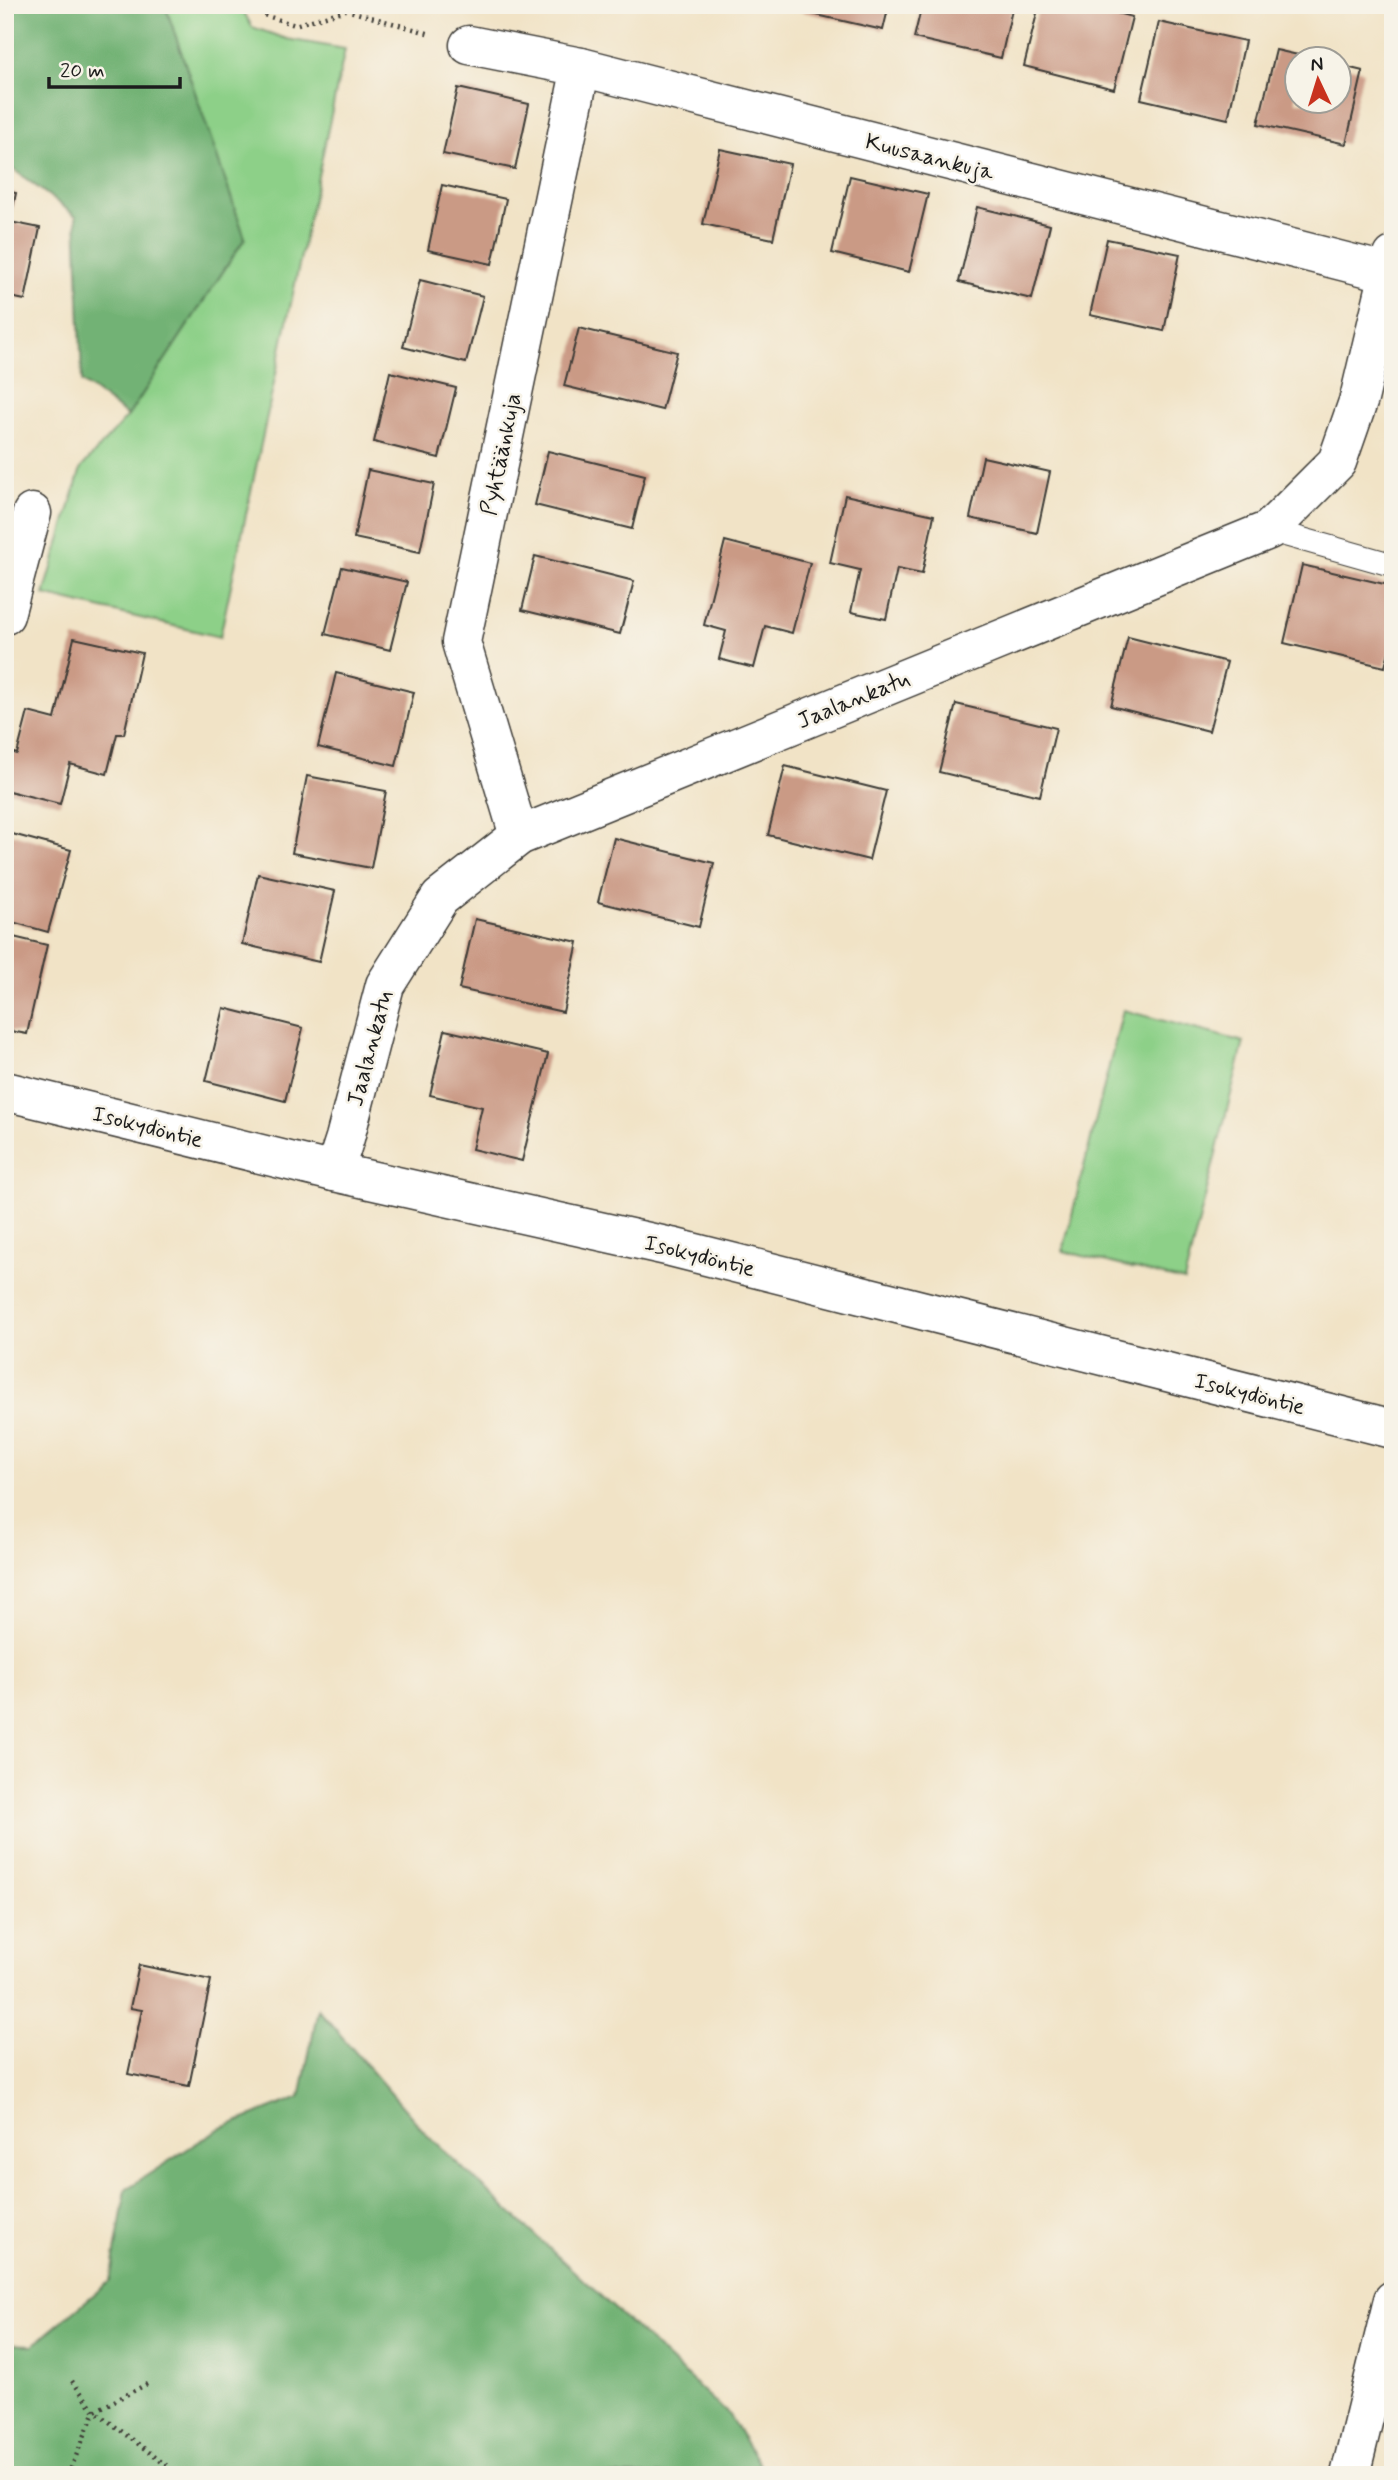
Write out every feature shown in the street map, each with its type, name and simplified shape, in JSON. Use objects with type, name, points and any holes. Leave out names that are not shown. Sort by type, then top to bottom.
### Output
[{"type":"street","name":"Kuusaankuja","points":[[469,45],[581,67],[1391,264]]},
{"type":"street","name":"Pyhtäänkuja","points":[[519,836],[461,642],[581,67]]},
{"type":"street","name":"Jaalankatu","points":[[334,1172],[385,985],[440,898],[519,836],[1269,530],[1337,462],[1359,399],[1391,264]]},
{"type":"street","points":[[5,615],[32,513]]},
{"type":"street","name":"Isokydöntie","points":[[5,1091],[334,1172],[671,1247],[1393,1429]]},
{"type":"street","points":[[1350,2475],[1393,2300]]},
{"type":"lane","points":[[1269,530],[1393,565]]},
{"type":"path","points":[[256,5],[261,14],[295,25],[346,10],[469,45]]},
{"type":"path","points":[[72,2381],[95,2411],[179,2475]]},
{"type":"path","points":[[68,2475],[95,2411],[151,2382]]},
{"type":"green space","points":[[5,5],[165,5],[245,238],[128,416],[82,382],[76,216],[5,163]]},
{"type":"green space","points":[[165,5],[240,5],[252,27],[287,39],[345,49],[220,637],[44,595],[81,468],[128,416],[245,238]]},
{"type":"green space","points":[[1123,1010],[1244,1042],[1184,1281],[1063,1251]]},
{"type":"green space","points":[[318,2009],[428,2136],[728,2414],[766,2475],[5,2475],[5,2344],[33,2345],[110,2281],[126,2189],[217,2130],[300,2097]]},
{"type":"building","points":[[800,5],[889,5],[883,30],[799,11]]},
{"type":"building","points":[[922,5],[1013,5],[1001,58],[914,38]]},
{"type":"building","points":[[1039,5],[1087,5],[1132,17],[1114,89],[1024,66]]},
{"type":"building","points":[[1159,22],[1245,41],[1228,119],[1141,99]]},
{"type":"building","points":[[1276,50],[1282,51],[1282,116],[1352,116],[1352,68],[1363,71],[1346,144],[1258,124]]},
{"type":"building","points":[[458,88],[529,104],[515,169],[443,154]]},
{"type":"building","points":[[720,149],[790,164],[773,239],[703,224]]},
{"type":"building","points":[[850,176],[928,194],[909,272],[832,253]]},
{"type":"building","points":[[442,185],[506,199],[492,264],[428,250]]},
{"type":"building","points":[[5,191],[16,193],[10,222],[40,228],[25,300],[5,296]]},
{"type":"building","points":[[977,207],[1050,225],[1032,299],[959,282]]},
{"type":"building","points":[[1107,239],[1180,254],[1164,331],[1090,315]]},
{"type":"building","points":[[420,280],[483,296],[466,363],[403,347]]},
{"type":"building","points":[[579,328],[677,352],[662,410],[564,386]]},
{"type":"building","points":[[390,372],[456,388],[439,458],[374,442]]},
{"type":"building","points":[[548,451],[645,475],[632,529],[535,505]]},
{"type":"building","points":[[983,457],[1050,472],[1037,533],[970,518]]},
{"type":"building","points":[[368,470],[434,484],[420,552],[354,538]]},
{"type":"building","points":[[845,495],[934,515],[922,574],[897,569],[886,619],[851,612],[860,570],[830,563]]},
{"type":"building","points":[[725,541],[810,563],[792,633],[765,626],[754,668],[719,659],[726,631],[704,625]]},
{"type":"building","points":[[535,556],[634,581],[620,634],[522,610]]},
{"type":"building","points":[[1302,565],[1393,586],[1393,636],[1385,667],[1284,643]]},
{"type":"building","points":[[342,567],[407,582],[390,650],[325,634]]},
{"type":"building","points":[[1128,637],[1227,662],[1209,731],[1111,706]]},
{"type":"building","points":[[74,638],[142,653],[124,734],[117,734],[107,774],[70,764],[60,804],[5,790],[11,752],[17,754],[28,712],[55,719]]},
{"type":"building","points":[[336,673],[414,692],[396,766],[318,747]]},
{"type":"building","points":[[956,704],[1056,728],[1040,796],[939,772]]},
{"type":"building","points":[[785,766],[886,791],[869,860],[768,835]]},
{"type":"building","points":[[307,776],[386,791],[371,868],[292,853]]},
{"type":"building","points":[[5,832],[71,850],[48,932],[5,920]]},
{"type":"building","points":[[614,838],[714,863],[699,927],[598,902]]},
{"type":"building","points":[[258,874],[335,891],[319,962],[242,944]]},
{"type":"building","points":[[475,919],[578,942],[563,1012],[459,989]]},
{"type":"building","points":[[5,935],[47,945],[27,1034],[5,1030]]},
{"type":"building","points":[[224,1008],[303,1028],[285,1101],[206,1081]]},
{"type":"building","points":[[445,1030],[548,1054],[522,1161],[472,1149],[482,1107],[430,1095]]},
{"type":"building","points":[[139,1965],[211,1980],[189,2086],[128,2074],[142,2010],[130,2008]]}]
